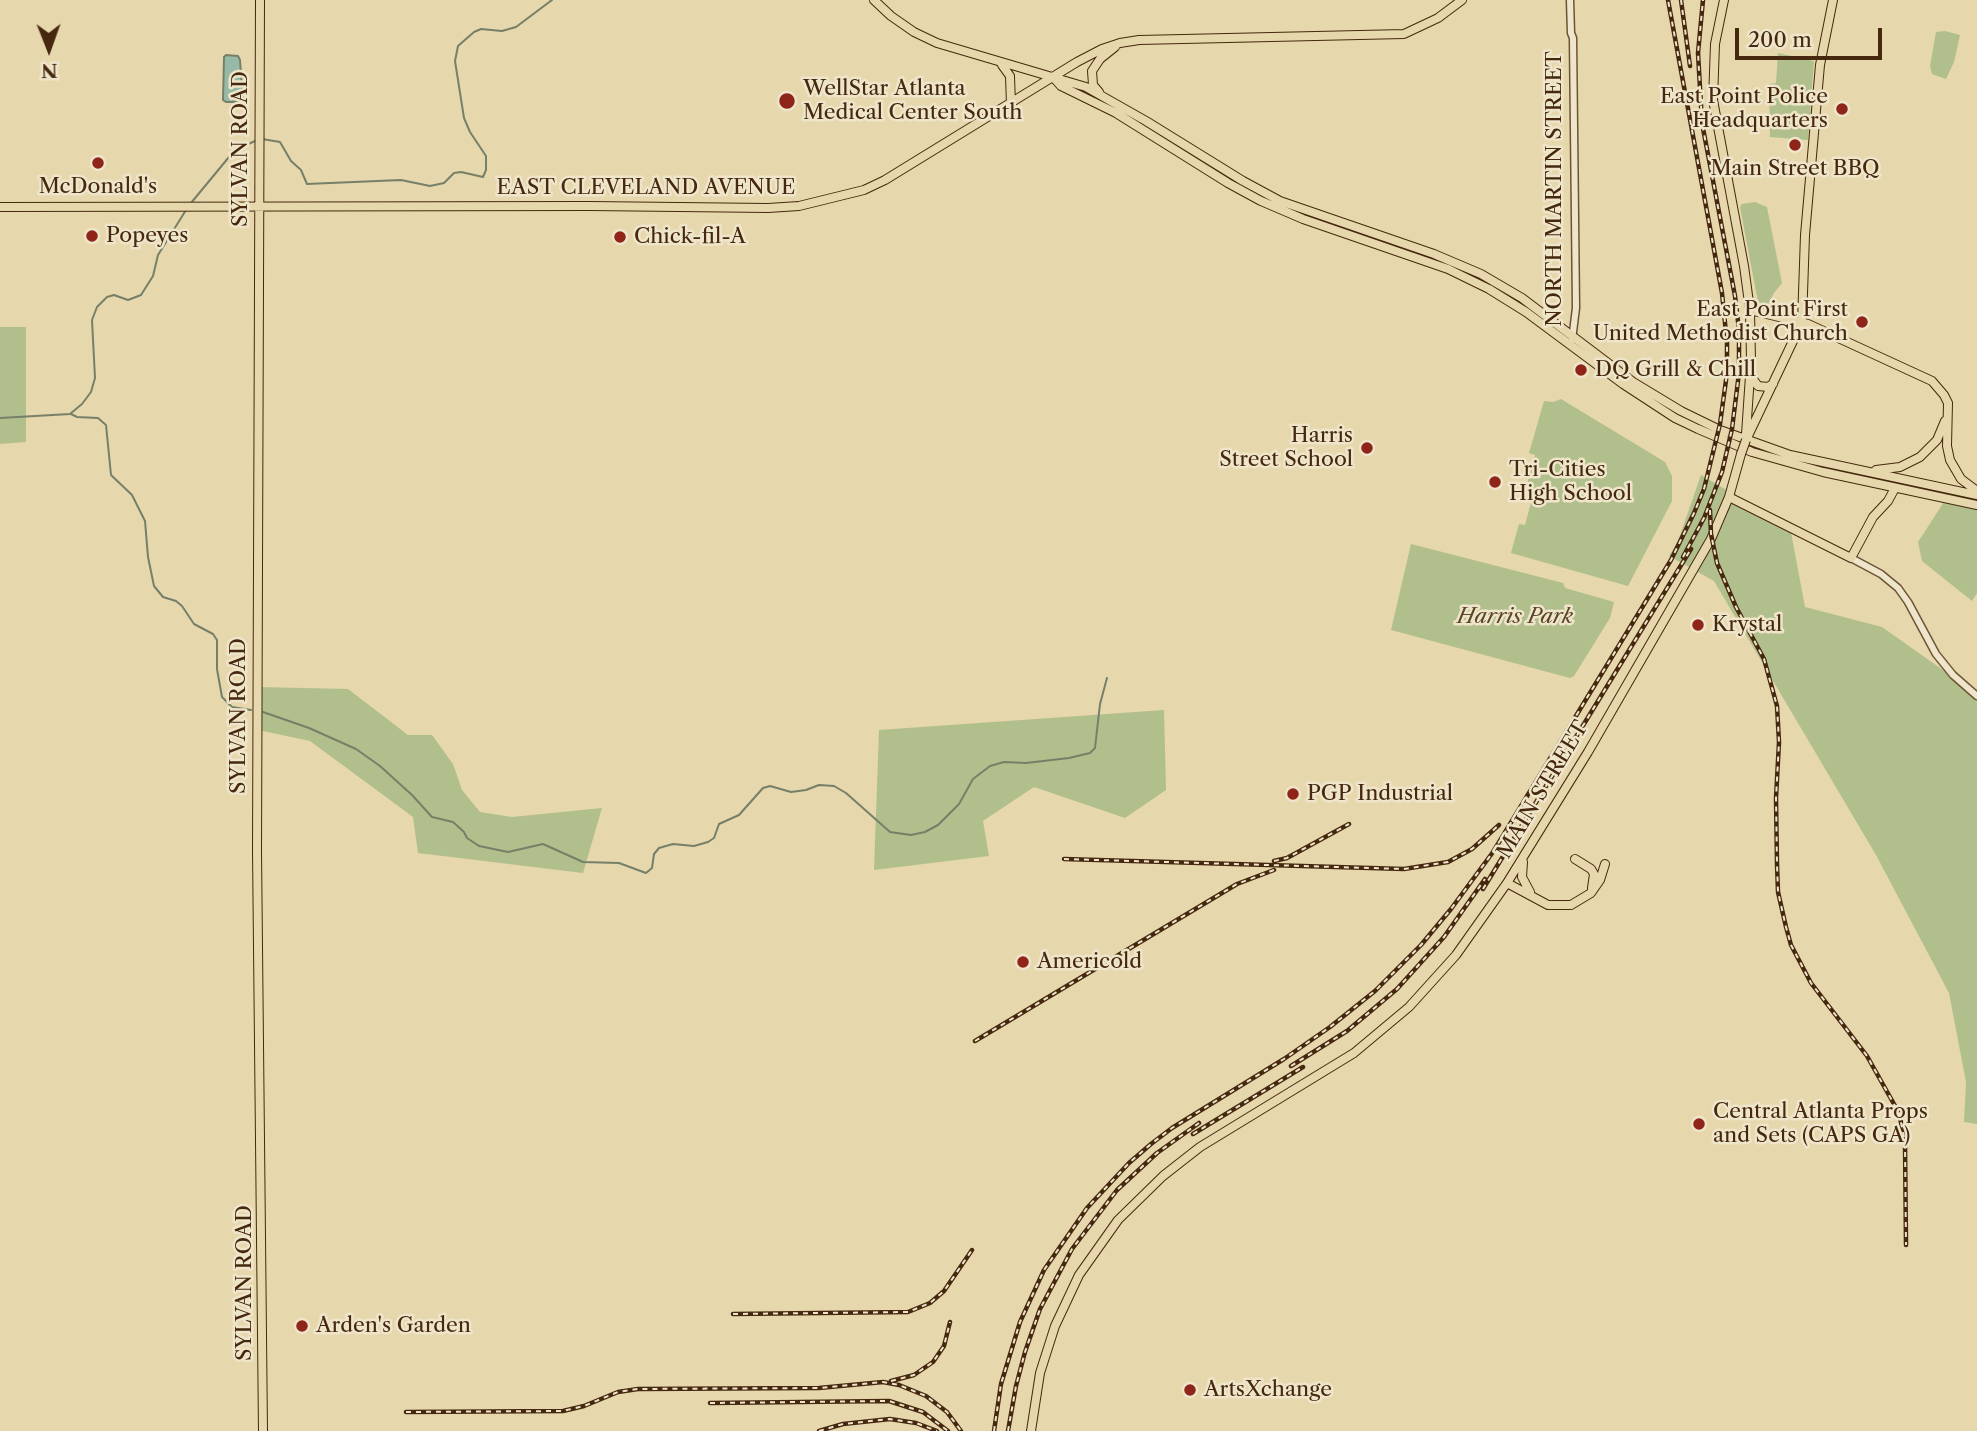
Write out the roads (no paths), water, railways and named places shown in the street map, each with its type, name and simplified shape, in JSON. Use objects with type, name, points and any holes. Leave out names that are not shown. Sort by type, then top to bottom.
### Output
[{"type":"main road","name":"SYLVAN ROAD","points":[[260,0],[257,850],[263,1431]]},
{"type":"main road","points":[[874,0],[914,32],[937,43],[1000,63],[1068,80],[1103,96],[1280,201],[1434,254],[1481,274],[1522,298],[1572,342],[1655,406],[1725,441],[1779,460],[1977,505]]},
{"type":"main road","name":"EAST CLEVELAND AVENUE","points":[[0,207],[799,206],[844,196],[876,185],[1102,49],[1120,43],[1139,40],[1404,34],[1449,11],[1462,0]]},
{"type":"main road","name":"MAIN STREET","points":[[1031,1430],[1040,1373],[1055,1326],[1079,1275],[1118,1220],[1144,1192],[1182,1160],[1354,1053],[1409,1007],[1456,955],[1507,883],[1588,752],[1712,539],[1729,497],[1747,434],[1751,375],[1750,310],[1744,266],[1713,100],[1714,44],[1724,0]]},
{"type":"main road","points":[[1747,434],[1802,322],[1805,235],[1820,65],[1833,0]]},
{"type":"main road","points":[[1103,96],[1093,85],[1092,71],[1100,59],[1120,43]]},
{"type":"main road","points":[[1000,63],[1010,76],[1011,105]]},
{"type":"main road","points":[[1054,78],[1061,86],[1116,113],[1261,201],[1303,219],[1468,278],[1526,312],[1650,393],[1720,430],[1790,455],[1977,493]]},
{"type":"main road","points":[[1750,310],[1802,322],[1928,380],[1944,395],[1948,403],[1947,446],[1950,460],[1961,479],[1977,493]]},
{"type":"main road","points":[[1751,375],[1758,387],[1773,384]]},
{"type":"main road","points":[[1863,470],[1892,469],[1906,465],[1926,453],[1937,440],[1944,425],[1944,409],[1928,380]]},
{"type":"main road","points":[[1729,497],[1851,558],[1873,517],[1888,501],[1895,488]]},
{"type":"main road","points":[[1524,855],[1523,882],[1537,899]]},
{"type":"main road","points":[[1574,859],[1591,869],[1594,874],[1588,896]]},
{"type":"main road","points":[[1507,883],[1548,905],[1563,907],[1588,896],[1600,880],[1605,864]]},
{"type":"street","name":"NORTH MARTIN STREET","points":[[1570,0],[1573,38],[1576,308],[1572,342]]},
{"type":"street","points":[[1851,558],[1881,574],[1898,588],[1936,654],[1977,696]]},
{"type":"waterway","points":[[262,139],[280,142],[291,161],[301,170],[307,184],[401,180],[430,186],[444,183],[454,173],[483,177],[486,156],[464,118],[455,61],[458,46],[481,29],[502,31],[516,27],[552,0]]},
{"type":"waterway","points":[[191,203],[229,157],[257,140]]},
{"type":"waterway","points":[[0,418],[70,414],[82,404],[91,392],[95,378],[92,320],[97,307],[107,297],[114,295],[128,300],[141,295],[153,276],[158,255],[186,210]]},
{"type":"waterway","points":[[71,414],[98,418],[106,425],[111,475],[132,495],[145,521],[154,586],[163,597],[182,606],[194,624],[213,634],[217,640],[217,669],[222,697],[232,707],[251,710]]},
{"type":"waterway","points":[[263,712],[309,728],[356,749],[380,766],[432,817],[453,822],[467,838],[479,846],[508,852],[543,844],[583,862],[619,863],[646,873],[652,868],[654,854],[659,848],[673,844],[694,846],[708,842],[714,838],[719,824],[739,815],[763,788],[770,786],[791,792],[819,785],[834,786],[846,793],[890,832],[911,835],[925,832],[938,825],[959,804],[973,779],[990,766],[1004,762],[1026,763],[1069,758],[1090,753],[1095,748],[1100,704],[1107,678]]},
{"type":"railway","points":[[994,1431],[1001,1384],[1020,1322],[1044,1270],[1087,1208],[1129,1163],[1151,1144],[1330,1027],[1375,991],[1421,945],[1493,852],[1671,560],[1694,513],[1704,489],[1720,424],[1727,373],[1727,343],[1722,293],[1668,0]]},
{"type":"railway","points":[[1681,0],[1690,66]]},
{"type":"railway","points":[[1683,557],[1704,518],[1722,472],[1732,429],[1739,373],[1739,330],[1735,296],[1702,123],[1698,53],[1703,0]]},
{"type":"railway","points":[[1710,510],[1711,534],[1717,563],[1736,607],[1764,659],[1777,706],[1778,892],[1786,927],[1791,945],[1811,983],[1867,1056],[1899,1113],[1905,1142],[1906,1245]]},
{"type":"railway","points":[[1483,889],[1691,549]]},
{"type":"railway","points":[[1274,861],[1287,858],[1349,824]]},
{"type":"railway","points":[[1064,859],[1404,869],[1448,862],[1472,849],[1499,825]]},
{"type":"railway","points":[[975,1041],[1237,884],[1274,870]]},
{"type":"railway","points":[[1291,1066],[1347,1031],[1397,989],[1444,937],[1485,879]]},
{"type":"railway","points":[[1193,1134],[1303,1067]]},
{"type":"railway","points":[[1008,1431],[1016,1386],[1040,1309],[1072,1249],[1117,1190],[1157,1153],[1199,1123]]},
{"type":"railway","points":[[733,1314],[908,1312],[930,1303],[944,1291],[972,1250]]},
{"type":"railway","points":[[891,1381],[914,1375],[933,1362],[944,1346],[950,1322]]},
{"type":"railway","points":[[406,1412],[563,1411],[584,1406],[618,1392],[638,1389],[819,1388],[883,1382],[899,1385],[926,1396],[947,1412],[961,1431]]},
{"type":"railway","points":[[710,1403],[889,1401],[923,1412],[948,1431]]},
{"type":"railway","points":[[819,1431],[843,1424],[890,1419],[916,1423],[937,1431]]},
{"type":"place","name":"WellStar Atlanta Medical Center South","points":[[787,101]]},
{"type":"place","name":"East Point Police Headquarters","points":[[1842,109]]},
{"type":"place","name":"Main Street BBQ","points":[[1795,145]]},
{"type":"place","name":"McDonald's","points":[[98,163]]},
{"type":"place","name":"Popeyes","points":[[92,236]]},
{"type":"place","name":"Chick-fil-A","points":[[620,237]]},
{"type":"place","name":"East Point First United Methodist Church","points":[[1862,322]]},
{"type":"place","name":"DQ Grill & Chill","points":[[1581,370]]},
{"type":"place","name":"Harris Street School","points":[[1367,448]]},
{"type":"place","name":"Tri-Cities High School","points":[[1495,482]]},
{"type":"place","name":"Krystal","points":[[1698,625]]},
{"type":"place","name":"PGP Industrial","points":[[1293,794]]},
{"type":"place","name":"Americold","points":[[1023,962]]},
{"type":"place","name":"Central Atlanta Props and Sets (CAPS GA)","points":[[1699,1124]]},
{"type":"place","name":"Arden's Garden","points":[[302,1326]]},
{"type":"place","name":"ArtsXchange","points":[[1190,1390]]},
{"type":"park label","name":"Harris Park","points":[[1515,617]]}]
